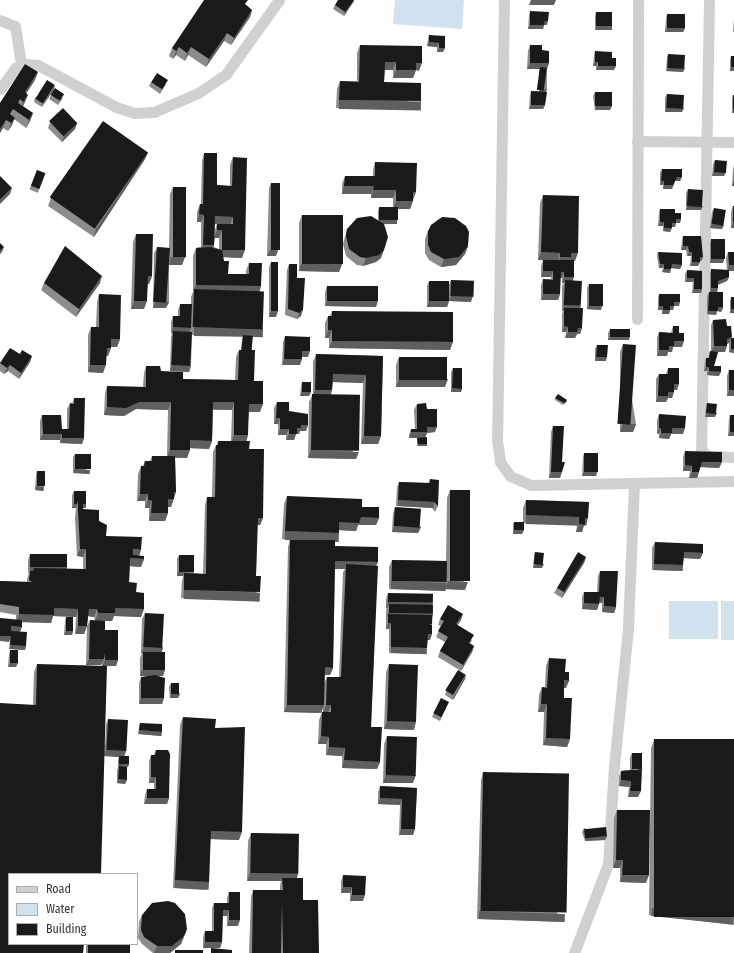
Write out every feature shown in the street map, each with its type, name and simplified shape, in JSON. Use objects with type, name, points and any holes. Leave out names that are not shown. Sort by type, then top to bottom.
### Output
[{"type":"street","points":[[0,90],[12,71],[21,65],[38,65],[116,107],[134,113],[154,112],[198,93],[226,74],[279,0]]},
{"type":"street","points":[[504,0],[497,440],[500,462],[510,476],[531,485],[634,485],[734,481]]},
{"type":"street","points":[[637,319],[638,0]]},
{"type":"street","points":[[709,0],[701,450],[708,456],[734,457]]},
{"type":"street","points":[[0,20],[15,26],[21,65]]},
{"type":"street","points":[[637,141],[734,142]]},
{"type":"street","points":[[574,953],[608,864],[614,766],[628,627],[634,485]]},
{"type":"water","points":[[395,0],[464,0],[462,29],[393,24]]},
{"type":"water","points":[[669,601],[718,601],[718,639],[669,639]]},
{"type":"water","points":[[721,601],[734,601],[734,640],[721,640]]},
{"type":"building","points":[[204,0],[248,0],[245,4],[252,10],[234,38],[227,33],[209,59],[191,47],[187,53],[179,47],[176,51],[172,48]]},
{"type":"building","points":[[338,0],[354,0],[345,12],[335,5]]},
{"type":"building","points":[[530,11],[549,12],[548,21],[545,21],[544,25],[530,25]]},
{"type":"building","points":[[596,12],[612,12],[612,26],[596,26]]},
{"type":"building","points":[[667,14],[685,14],[685,28],[667,28]]},
{"type":"building","points":[[429,35],[445,36],[445,48],[439,48],[439,43],[429,42]]},
{"type":"building","points":[[360,45],[422,46],[422,63],[416,63],[416,70],[396,70],[396,62],[385,62],[384,82],[421,83],[421,101],[339,100],[340,81],[359,82]]},
{"type":"building","points":[[530,45],[542,45],[542,50],[549,51],[549,63],[530,63]]},
{"type":"building","points":[[595,51],[612,52],[612,58],[616,58],[616,66],[598,66],[598,62],[595,62]]},
{"type":"building","points":[[668,54],[685,55],[684,69],[667,68]]},
{"type":"building","points":[[731,56],[734,56],[734,67],[731,67]]},
{"type":"building","points":[[25,64],[38,72],[25,92],[28,95],[23,102],[20,99],[18,103],[33,113],[29,120],[13,109],[10,114],[15,118],[11,123],[6,120],[0,129],[0,103]]},
{"type":"building","points":[[540,67],[547,68],[544,91],[537,90]]},
{"type":"building","points":[[157,73],[168,80],[162,89],[151,82]]},
{"type":"building","points":[[47,80],[55,85],[43,103],[35,99]]},
{"type":"building","points":[[55,88],[64,94],[60,101],[51,95]]},
{"type":"building","points":[[531,91],[547,92],[545,105],[531,105]]},
{"type":"building","points":[[595,92],[612,92],[612,106],[595,106]]},
{"type":"building","points":[[667,94],[684,95],[683,109],[666,108]]},
{"type":"building","points":[[734,95],[734,109],[733,109]]},
{"type":"building","points":[[63,108],[77,123],[63,136],[49,121]]},
{"type":"building","points":[[103,121],[148,153],[95,229],[50,197]]},
{"type":"building","points":[[204,153],[217,153],[217,185],[232,186],[233,157],[247,158],[245,250],[222,250],[222,230],[217,230],[217,224],[233,224],[233,217],[215,216],[214,245],[203,245],[204,215],[199,214],[200,204],[203,204]]},
{"type":"building","points":[[715,160],[727,161],[726,173],[714,172]]},
{"type":"building","points":[[375,162],[417,163],[416,192],[413,192],[413,201],[396,201],[396,190],[373,190],[374,186],[344,186],[345,176],[375,176]]},
{"type":"building","points":[[662,169],[682,169],[682,177],[677,177],[673,185],[664,185],[664,181],[661,181]]},
{"type":"building","points":[[37,170],[45,173],[39,189],[31,186]]},
{"type":"building","points":[[0,176],[12,188],[0,200]]},
{"type":"building","points":[[271,183],[280,183],[280,250],[271,250]]},
{"type":"building","points":[[173,187],[186,187],[186,257],[173,257]]},
{"type":"building","points":[[688,189],[703,190],[702,207],[687,206]]},
{"type":"building","points":[[543,195],[579,196],[578,253],[571,253],[571,257],[560,257],[560,253],[541,252]]},
{"type":"building","points":[[734,206],[734,222],[733,222]]},
{"type":"building","points":[[379,207],[398,207],[398,220],[379,220]]},
{"type":"building","points":[[714,208],[726,210],[723,226],[711,224]]},
{"type":"building","points":[[660,209],[675,209],[675,213],[681,213],[681,219],[676,219],[676,223],[672,223],[672,228],[664,228],[664,222],[660,222]]},
{"type":"building","points":[[302,215],[343,215],[343,264],[302,264]]},
{"type":"building","points":[[371,216],[384,224],[388,237],[384,250],[379,255],[366,258],[360,257],[349,249],[346,236],[347,229],[357,218]]},
{"type":"building","points":[[442,217],[455,218],[466,226],[469,232],[468,246],[459,257],[444,259],[431,252],[428,245],[428,231],[431,225]]},
{"type":"building","points":[[136,234],[153,234],[152,276],[148,276],[147,301],[134,301]]},
{"type":"building","points":[[683,236],[701,236],[703,257],[700,257],[700,262],[692,262],[692,252],[689,252],[688,246],[683,246]]},
{"type":"building","points":[[711,239],[725,239],[725,259],[711,259]]},
{"type":"building","points":[[0,243],[4,247],[0,251]]},
{"type":"building","points":[[65,246],[102,276],[79,309],[44,283]]},
{"type":"building","points":[[157,247],[170,248],[166,303],[153,302]]},
{"type":"building","points":[[210,247],[222,250],[224,261],[229,261],[228,274],[249,274],[249,263],[262,263],[261,286],[196,285],[196,248]]},
{"type":"building","points":[[658,252],[682,253],[682,265],[672,264],[671,269],[664,269],[664,264],[660,264]]},
{"type":"building","points":[[728,252],[734,252],[734,265],[729,265]]},
{"type":"building","points":[[543,260],[574,260],[574,277],[564,277],[564,272],[561,272],[560,294],[543,294],[543,279],[553,280],[553,271],[543,271]]},
{"type":"building","points":[[271,262],[278,262],[278,311],[271,311]]},
{"type":"building","points":[[289,264],[297,264],[297,278],[305,278],[303,310],[299,313],[288,309]]},
{"type":"building","points":[[711,269],[729,270],[729,277],[718,281],[718,288],[711,288]]},
{"type":"building","points":[[687,270],[702,271],[702,289],[694,289],[694,278],[687,278]]},
{"type":"building","points":[[451,280],[474,281],[473,297],[450,296]]},
{"type":"building","points":[[565,280],[582,281],[581,306],[564,305]]},
{"type":"building","points":[[429,281],[449,281],[449,301],[429,301]]},
{"type":"building","points":[[589,284],[603,284],[603,306],[589,306]]},
{"type":"building","points":[[327,286],[378,286],[378,301],[327,301]]},
{"type":"building","points":[[194,289],[264,291],[263,329],[193,327]]},
{"type":"building","points":[[709,292],[723,292],[723,308],[718,307],[718,311],[708,311]]},
{"type":"building","points":[[99,294],[121,295],[120,339],[111,339],[111,348],[107,348],[106,365],[90,365],[91,327],[99,327]]},
{"type":"building","points":[[659,294],[680,294],[680,302],[674,302],[674,306],[670,306],[670,310],[663,310],[663,306],[659,306]]},
{"type":"building","points":[[731,297],[734,297],[734,309],[731,309]]},
{"type":"building","points":[[180,304],[192,304],[191,328],[173,327],[173,316],[180,316]]},
{"type":"building","points":[[564,308],[583,308],[582,328],[578,328],[577,332],[568,332],[568,327],[564,326]]},
{"type":"building","points":[[332,311],[453,312],[453,342],[332,341],[332,330],[328,330],[328,316],[332,316]]},
{"type":"building","points":[[726,319],[727,326],[731,326],[732,337],[727,339],[727,346],[714,346],[713,320]]},
{"type":"building","points":[[673,326],[679,326],[679,333],[684,333],[684,341],[674,341],[674,346],[669,346],[669,350],[659,350],[659,332],[673,333]]},
{"type":"building","points":[[610,329],[630,329],[630,337],[610,337]]},
{"type":"building","points":[[173,331],[192,332],[190,366],[171,365]]},
{"type":"building","points":[[243,335],[253,336],[251,351],[241,350]]},
{"type":"building","points":[[285,336],[310,337],[310,351],[302,351],[302,359],[284,359]]},
{"type":"building","points":[[731,338],[734,338],[734,349],[731,349]]},
{"type":"building","points":[[623,344],[636,345],[630,425],[617,424]]},
{"type":"building","points":[[597,345],[608,345],[607,357],[596,357]]},
{"type":"building","points":[[10,348],[20,354],[22,350],[32,356],[21,373],[10,365],[7,368],[0,363]]},
{"type":"building","points":[[239,350],[255,350],[254,381],[263,381],[263,404],[249,404],[248,435],[234,435],[234,402],[213,402],[212,441],[190,440],[190,450],[170,450],[171,402],[139,402],[126,408],[107,407],[107,386],[146,387],[146,366],[160,366],[161,371],[183,372],[183,379],[238,380]]},
{"type":"building","points":[[710,351],[718,352],[714,366],[721,366],[721,372],[709,371],[709,367],[706,367],[706,358],[709,358]]},
{"type":"building","points":[[316,354],[383,356],[381,436],[364,436],[366,375],[333,374],[332,390],[315,390]]},
{"type":"building","points":[[399,357],[447,357],[447,380],[399,380]]},
{"type":"building","points":[[453,368],[462,368],[462,389],[452,388]]},
{"type":"building","points":[[668,368],[679,368],[679,384],[674,384],[674,392],[668,392],[668,396],[658,396],[659,374],[668,374]]},
{"type":"building","points":[[729,370],[734,370],[734,390],[729,390]]},
{"type":"building","points":[[302,382],[311,382],[311,392],[302,392]]},
{"type":"building","points":[[312,394],[360,395],[359,451],[311,450]]},
{"type":"building","points":[[558,394],[567,400],[564,403],[555,398]]},
{"type":"building","points":[[74,398],[85,398],[84,438],[62,438],[62,434],[43,434],[42,415],[61,415],[62,429],[69,429],[70,403],[74,404]]},
{"type":"building","points":[[277,402],[289,402],[289,411],[308,414],[308,425],[301,425],[301,428],[297,428],[297,434],[289,434],[289,429],[280,429],[280,418],[276,418]]},
{"type":"building","points":[[426,403],[427,409],[437,409],[437,427],[427,427],[427,432],[411,432],[411,429],[417,429],[417,404]]},
{"type":"building","points":[[707,403],[717,404],[716,414],[706,413]]},
{"type":"building","points":[[659,414],[686,416],[685,428],[672,428],[672,433],[661,433],[661,428],[659,428]]},
{"type":"building","points":[[730,415],[734,415],[734,432],[730,432]]},
{"type":"building","points":[[553,426],[564,426],[562,462],[565,462],[562,472],[551,472]]},
{"type":"building","points":[[427,437],[427,444],[418,444],[417,438]]},
{"type":"building","points":[[218,441],[250,441],[249,449],[264,449],[263,518],[258,518],[256,576],[261,576],[260,592],[184,590],[184,573],[206,574],[207,497],[215,497],[216,445],[218,445]]},
{"type":"building","points":[[685,451],[722,452],[722,462],[702,462],[699,472],[692,472],[692,466],[685,465]]},
{"type":"building","points":[[584,453],[598,453],[598,472],[584,472]]},
{"type":"building","points":[[75,454],[91,454],[91,469],[75,469]]},
{"type":"building","points":[[152,456],[175,456],[176,492],[174,492],[174,499],[168,499],[168,513],[151,513],[152,500],[148,500],[148,494],[140,494],[141,466],[144,466],[145,461],[152,461]]},
{"type":"building","points":[[37,471],[45,471],[45,486],[37,486]]},
{"type":"building","points":[[430,479],[439,480],[438,506],[434,502],[398,500],[399,482],[430,483]]},
{"type":"building","points":[[450,490],[470,490],[470,581],[450,581]]},
{"type":"building","points":[[74,491],[86,491],[86,504],[83,504],[83,501],[78,501],[77,504],[74,504]]},
{"type":"building","points":[[287,496],[362,499],[362,507],[379,507],[379,518],[361,517],[359,523],[339,522],[339,533],[285,531]]},
{"type":"building","points":[[526,500],[589,502],[588,518],[585,518],[585,525],[579,524],[579,517],[526,515]]},
{"type":"building","points":[[78,501],[83,501],[83,509],[99,510],[99,521],[107,525],[106,536],[142,537],[141,550],[133,549],[133,555],[144,556],[144,559],[130,558],[129,582],[137,583],[136,592],[144,593],[144,609],[115,608],[115,613],[98,613],[97,609],[89,609],[87,626],[78,626],[78,609],[54,608],[54,615],[19,614],[19,607],[0,604],[0,581],[32,582],[29,580],[30,571],[33,571],[34,568],[86,569],[86,549],[80,549]]},
{"type":"building","points":[[395,507],[421,509],[420,528],[394,526]]},
{"type":"building","points":[[514,522],[524,522],[524,530],[514,530]]},
{"type":"building","points":[[290,540],[335,540],[335,546],[378,547],[378,562],[335,561],[333,668],[325,667],[324,705],[287,705]]},
{"type":"building","points":[[655,542],[703,544],[703,553],[684,552],[683,565],[654,564]]},
{"type":"building","points":[[535,552],[544,553],[543,565],[534,564]]},
{"type":"building","points":[[578,552],[586,557],[564,592],[557,588]]},
{"type":"building","points":[[30,554],[67,554],[67,567],[30,567]]},
{"type":"building","points":[[179,555],[194,555],[194,572],[179,572]]},
{"type":"building","points":[[392,560],[447,561],[447,582],[392,581]]},
{"type":"building","points":[[346,564],[378,566],[371,727],[382,727],[380,762],[344,760],[345,748],[329,747],[329,737],[321,736],[322,712],[331,712],[331,705],[326,705],[327,677],[341,677]]},
{"type":"building","points":[[600,571],[618,571],[616,607],[604,606],[604,597],[600,597],[599,604],[584,603],[584,592],[599,592]]},
{"type":"building","points":[[388,593],[433,594],[433,603],[388,602]]},
{"type":"building","points":[[389,604],[433,605],[433,614],[389,613]]},
{"type":"building","points":[[448,605],[463,614],[456,624],[474,635],[469,643],[474,646],[463,665],[440,651],[448,637],[438,631],[444,621],[440,619]]},
{"type":"building","points":[[145,613],[164,614],[162,648],[143,647]]},
{"type":"building","points":[[388,614],[432,615],[432,624],[429,625],[432,625],[432,634],[428,634],[427,648],[391,647],[391,623],[388,623]]},
{"type":"building","points":[[66,617],[73,617],[73,631],[66,631]]},
{"type":"building","points":[[0,618],[22,620],[22,627],[11,626],[11,636],[0,636]]},
{"type":"building","points":[[90,620],[105,621],[105,630],[118,630],[118,660],[105,660],[105,653],[104,659],[89,659]]},
{"type":"building","points":[[11,631],[27,632],[26,646],[10,645]]},
{"type":"building","points":[[10,650],[18,650],[18,663],[10,663]]},
{"type":"building","points":[[143,652],[165,652],[165,670],[143,670]]},
{"type":"building","points":[[549,658],[566,659],[565,672],[569,672],[569,681],[564,680],[564,698],[572,698],[570,739],[546,738],[547,704],[541,704],[542,687],[547,688]]},
{"type":"building","points":[[37,664],[107,666],[101,873],[8,873],[8,945],[84,945],[83,953],[0,953],[0,703],[36,705]]},
{"type":"building","points":[[389,664],[418,665],[416,722],[387,721]]},
{"type":"building","points":[[458,670],[466,675],[453,695],[445,690]]},
{"type":"building","points":[[155,675],[165,678],[164,698],[141,698],[141,677]]},
{"type":"building","points":[[171,683],[179,683],[179,694],[171,694]]},
{"type":"building","points":[[441,698],[449,702],[441,717],[433,713]]},
{"type":"building","points":[[183,717],[216,719],[215,728],[245,727],[242,832],[211,831],[209,882],[175,880]]},
{"type":"building","points":[[108,719],[128,720],[126,751],[106,750]]},
{"type":"building","points":[[140,723],[162,724],[162,732],[139,730]]},
{"type":"building","points":[[387,736],[417,737],[416,776],[386,775]]},
{"type":"building","points":[[654,739],[734,739],[734,917],[654,917]]},
{"type":"building","points":[[156,750],[168,750],[170,754],[169,798],[147,798],[147,789],[156,789],[156,777],[151,777],[151,755],[155,755]]},
{"type":"building","points":[[632,753],[642,753],[642,769],[632,769]]},
{"type":"building","points":[[119,756],[129,756],[129,764],[119,764]]},
{"type":"building","points":[[119,766],[127,767],[127,780],[118,779]]},
{"type":"building","points":[[642,769],[641,791],[630,791],[631,781],[621,780],[621,771]]},
{"type":"building","points":[[483,772],[569,774],[567,912],[481,911]]},
{"type":"building","points":[[380,786],[417,788],[415,829],[401,829],[402,799],[380,798]]},
{"type":"building","points":[[617,810],[650,810],[649,875],[622,875],[623,860],[616,860]]},
{"type":"building","points":[[606,827],[607,836],[585,838],[584,829]]},
{"type":"building","points":[[251,833],[299,834],[298,874],[250,873]]},
{"type":"building","points":[[343,875],[366,876],[365,895],[352,895],[352,887],[343,887]]},
{"type":"building","points":[[282,878],[303,878],[303,900],[318,900],[319,953],[283,953],[282,904],[281,953],[252,953],[253,890],[283,890]]},
{"type":"building","points":[[229,892],[240,892],[240,920],[229,920],[229,910],[223,910],[222,942],[205,942],[205,931],[214,931],[214,903],[229,903]]},
{"type":"building","points":[[168,901],[175,903],[185,914],[187,929],[184,936],[172,946],[157,946],[144,937],[141,930],[142,915],[152,903]]},
{"type":"building","points":[[88,945],[130,945],[130,953],[88,953]]},
{"type":"building","points":[[211,948],[232,950],[232,953],[211,953]]},
{"type":"building","points":[[175,950],[203,950],[203,953],[175,953]]}]
